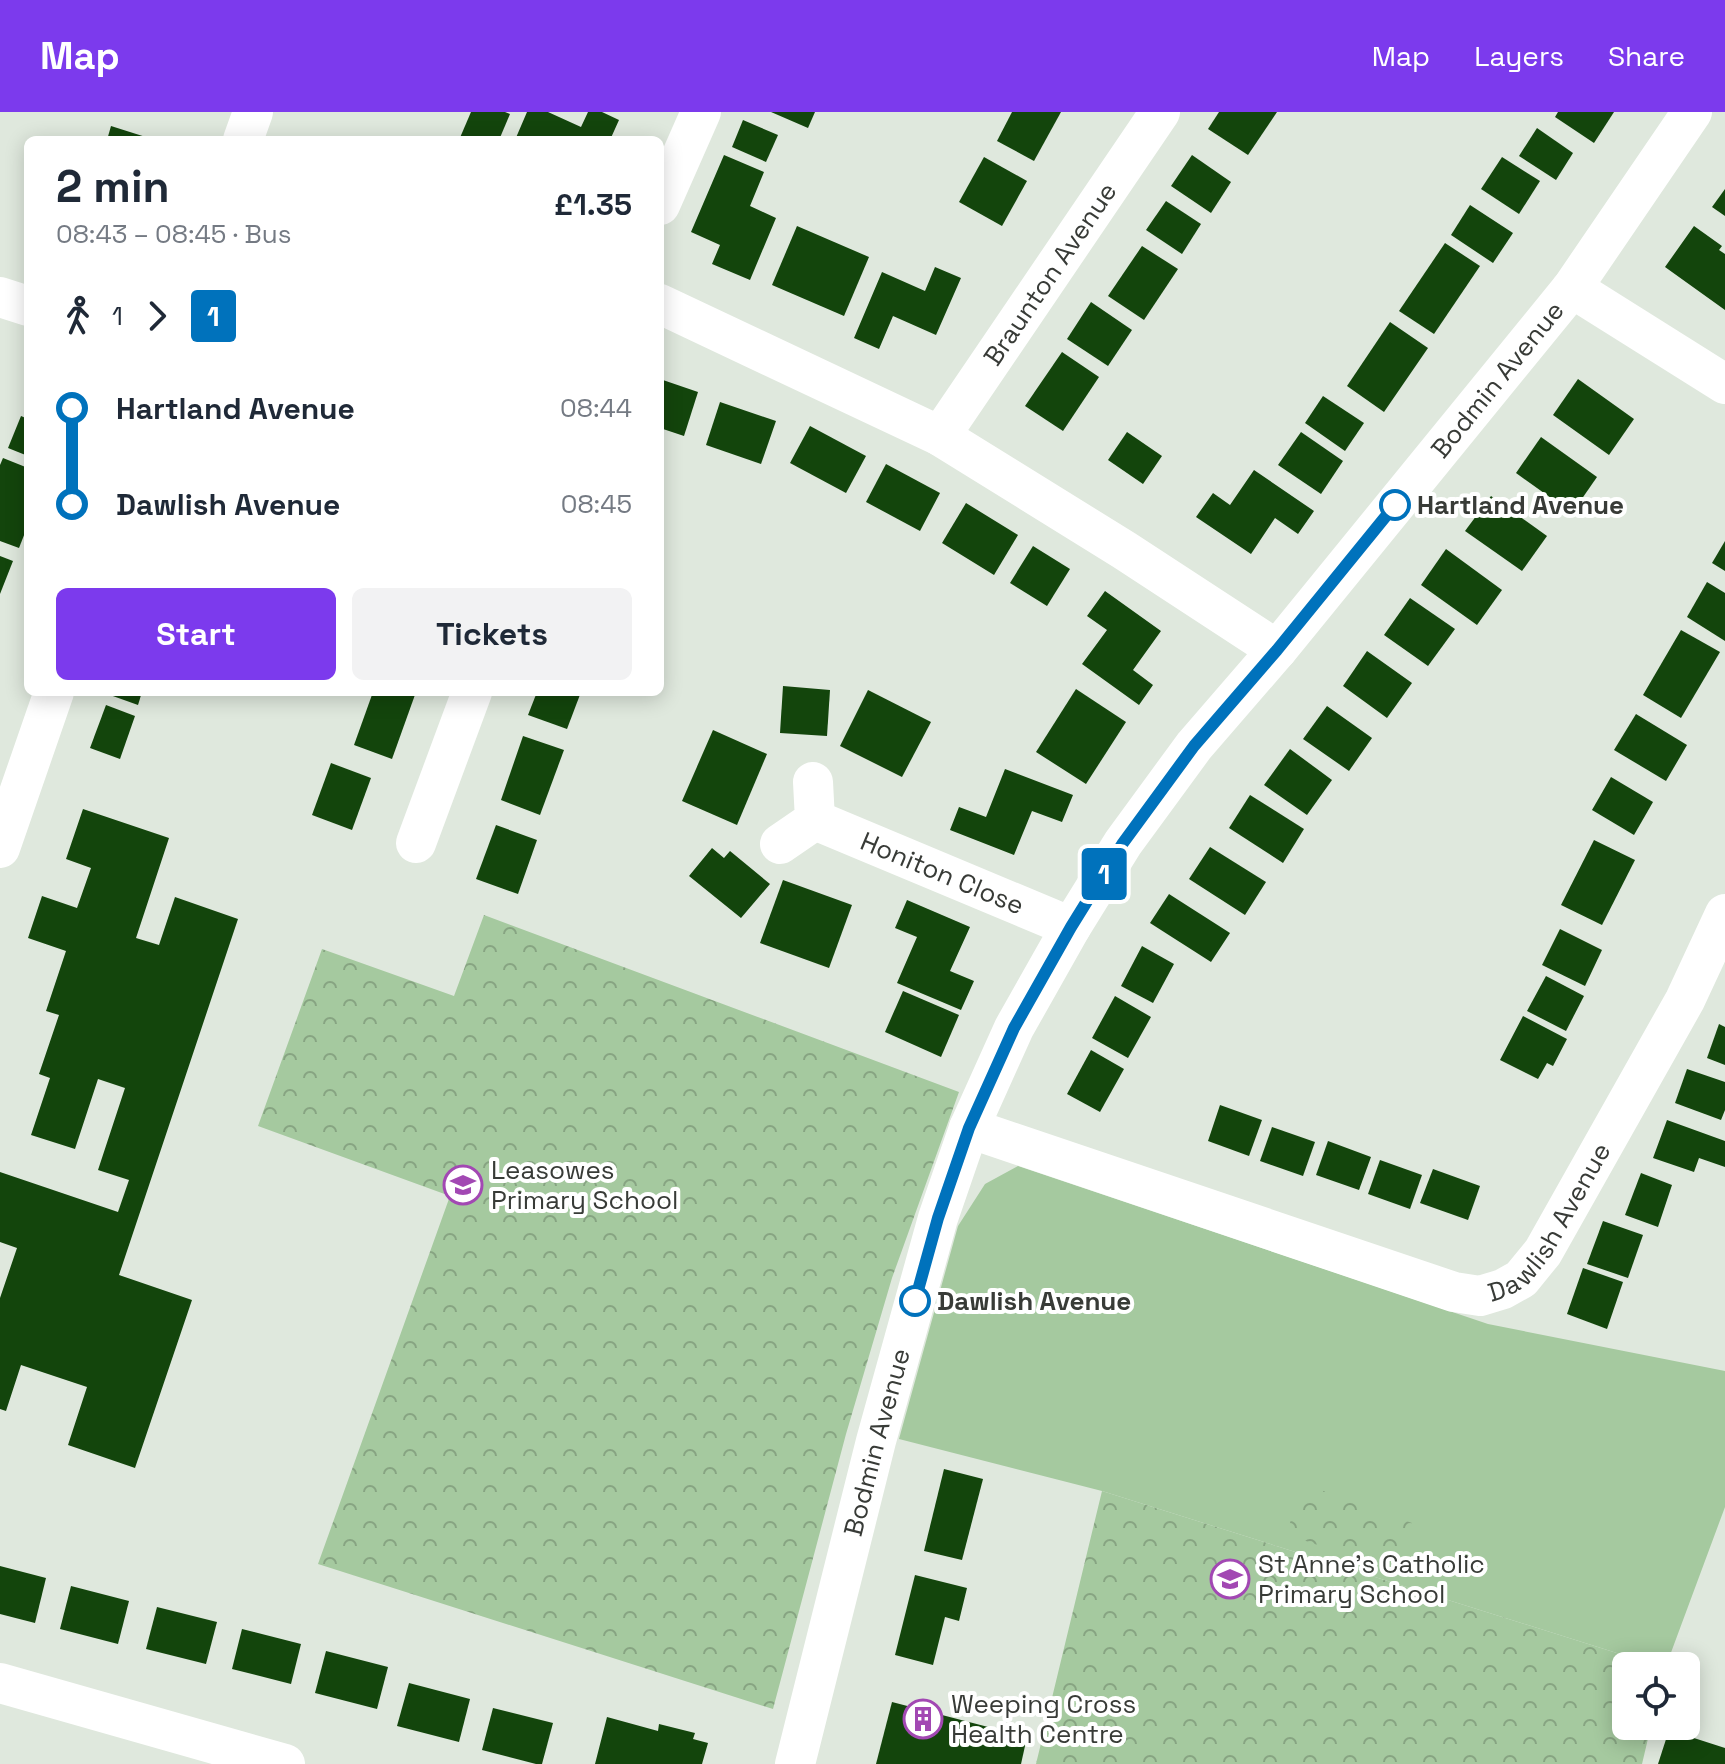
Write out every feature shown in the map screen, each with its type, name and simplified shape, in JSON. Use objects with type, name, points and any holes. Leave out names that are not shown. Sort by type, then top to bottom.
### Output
[{"type":"street","points":[[244,136],[253,112]]},
{"type":"street","points":[[664,196],[701,112]]},
{"type":"street","name":"Braunton Avenue","points":[[940,436],[1160,112]]},
{"type":"street","name":"Bodmin Avenue","points":[[795,1764],[876,1441],[938,1218],[969,1128],[1014,1028],[1123,843],[1194,746],[1277,650],[1572,288],[1692,112]]},
{"type":"street","points":[[1572,288],[1725,384]]},
{"type":"street","points":[[0,297],[24,305]]},
{"type":"street","points":[[664,306],[940,436],[1277,650]]},
{"type":"street","points":[[0,848],[53,696]]},
{"type":"street","points":[[416,843],[471,696]]},
{"type":"street","name":"Honiton Close","points":[[780,844],[814,801],[1071,927]]},
{"type":"street","name":"Dawlish Avenue","points":[[969,1128],[1454,1292],[1480,1296],[1521,1279],[1543,1252],[1685,1000],[1725,914]]},
{"type":"street","points":[[0,1683],[285,1764]]},
{"type":"green space","points":[[484,915],[959,1092],[892,1278],[846,1434],[773,1709],[318,1564],[450,1196],[258,1126],[322,949],[454,996]]},
{"type":"green space","points":[[1018,1166],[1488,1324],[1725,1371],[1725,1507],[1671,1652],[1614,1652],[1102,1491],[899,1439],[958,1226],[985,1184]]},
{"type":"green space","points":[[1304,1484],[1412,1523],[1395,1572],[1286,1534]]},
{"type":"green space","name":"St Anne's Catholic Primary School","points":[[1102,1491],[1614,1652],[1612,1740],[1648,1740],[1642,1764],[1036,1764]]},
{"type":"building","points":[[471,112],[510,114],[501,136],[461,136]]},
{"type":"building","points":[[527,112],[548,112],[581,127],[588,112],[602,112],[619,120],[612,136],[517,136]]},
{"type":"building","points":[[771,112],[815,112],[808,128]]},
{"type":"building","points":[[1012,112],[1061,112],[1034,161],[997,141]]},
{"type":"building","points":[[1219,112],[1277,112],[1248,155],[1208,129]]},
{"type":"building","points":[[1558,112],[1614,112],[1594,143],[1555,117]]},
{"type":"building","points":[[743,120],[778,135],[766,162],[732,147]]},
{"type":"building","points":[[111,126],[143,136],[108,136]]},
{"type":"building","points":[[1537,128],[1573,153],[1556,180],[1519,156]]},
{"type":"building","points":[[724,155],[764,172],[750,206],[776,218],[750,280],[712,264],[720,245],[691,232]]},
{"type":"building","points":[[1192,155],[1231,182],[1211,213],[1171,186]]},
{"type":"building","points":[[984,157],[1027,181],[1002,226],[959,202]]},
{"type":"building","points":[[1502,157],[1540,181],[1519,214],[1481,189]]},
{"type":"building","points":[[1725,189],[1725,216],[1712,207]]},
{"type":"building","points":[[1166,201],[1201,224],[1182,254],[1146,230]]},
{"type":"building","points":[[1470,205],[1513,233],[1493,263],[1451,235]]},
{"type":"building","points":[[797,226],[869,257],[844,316],[772,285]]},
{"type":"building","points":[[1694,226],[1722,246],[1719,250],[1725,254],[1725,310],[1665,267]]},
{"type":"building","points":[[1445,243],[1480,266],[1434,334],[1399,311]]},
{"type":"building","points":[[1142,246],[1178,269],[1144,320],[1108,296]]},
{"type":"building","points":[[935,267],[961,278],[936,335],[893,316],[879,349],[854,338],[882,272],[925,291]]},
{"type":"building","points":[[1091,302],[1132,330],[1108,366],[1067,339]]},
{"type":"building","points":[[1390,322],[1428,348],[1384,412],[1347,386]]},
{"type":"building","points":[[1062,352],[1099,377],[1063,431],[1025,406]]},
{"type":"building","points":[[1578,379],[1634,419],[1609,455],[1553,415]]},
{"type":"building","points":[[664,380],[698,392],[684,436],[664,429]]},
{"type":"building","points":[[1323,396],[1364,423],[1345,451],[1305,423]]},
{"type":"building","points":[[720,402],[776,421],[761,464],[706,445]]},
{"type":"building","points":[[21,416],[24,417],[24,454],[8,448]]},
{"type":"building","points":[[810,426],[866,456],[846,493],[790,463]]},
{"type":"building","points":[[1127,432],[1162,456],[1143,484],[1108,460]]},
{"type":"building","points":[[1301,432],[1343,461],[1321,494],[1278,465]]},
{"type":"building","points":[[1541,437],[1597,477],[1572,513],[1516,473]]},
{"type":"building","points":[[3,458],[24,466],[24,535],[19,548],[0,541],[0,465]]},
{"type":"building","points":[[886,464],[940,493],[920,531],[866,502]]},
{"type":"building","points":[[1254,470],[1314,511],[1298,534],[1275,518],[1251,554],[1196,517],[1213,493],[1230,505]]},
{"type":"building","points":[[1491,496],[1547,536],[1522,571],[1465,531]]},
{"type":"building","points":[[966,503],[1018,535],[994,575],[942,543]]},
{"type":"building","points":[[1725,541],[1725,571],[1712,563]]},
{"type":"building","points":[[1033,546],[1070,569],[1047,606],[1010,583]]},
{"type":"building","points":[[1446,549],[1502,590],[1477,625],[1421,585]]},
{"type":"building","points":[[0,556],[13,561],[0,594]]},
{"type":"building","points":[[1707,582],[1725,593],[1725,641],[1687,617]]},
{"type":"building","points":[[1105,591],[1161,631],[1133,670],[1153,685],[1139,705],[1082,664],[1107,630],[1087,616]]},
{"type":"building","points":[[1410,598],[1455,629],[1428,666],[1384,635]]},
{"type":"building","points":[[1681,630],[1720,652],[1681,718],[1643,695]]},
{"type":"building","points":[[1367,651],[1412,683],[1387,718],[1343,686]]},
{"type":"building","points":[[783,686],[830,690],[827,736],[780,733]]},
{"type":"building","points":[[1076,689],[1126,722],[1086,784],[1036,752]]},
{"type":"building","points":[[868,690],[931,722],[902,777],[840,746]]},
{"type":"building","points":[[113,696],[141,696],[138,705]]},
{"type":"building","points":[[372,696],[415,696],[392,759],[354,745]]},
{"type":"building","points":[[535,696],[579,696],[567,729],[528,715]]},
{"type":"building","points":[[106,705],[135,716],[120,759],[90,748]]},
{"type":"building","points":[[1327,706],[1372,738],[1349,771],[1303,739]]},
{"type":"building","points":[[1636,714],[1687,745],[1666,781],[1614,750]]},
{"type":"building","points":[[713,730],[767,754],[737,825],[682,801]]},
{"type":"building","points":[[523,736],[564,750],[540,815],[501,800]]},
{"type":"building","points":[[1290,749],[1332,780],[1307,815],[1264,785]]},
{"type":"building","points":[[331,763],[371,778],[352,830],[312,815]]},
{"type":"building","points":[[1005,769],[1073,795],[1062,822],[1032,811],[1014,855],[950,830],[959,807],[986,817]]},
{"type":"building","points":[[1611,777],[1653,802],[1634,835],[1592,810]]},
{"type":"building","points":[[1250,795],[1304,829],[1283,863],[1229,828]]},
{"type":"building","points":[[83,809],[169,838],[136,938],[159,945],[175,897],[238,919],[119,1275],[192,1300],[135,1468],[68,1445],[87,1387],[21,1365],[6,1411],[0,1409],[0,1298],[17,1248],[0,1242],[0,1172],[118,1212],[129,1180],[98,1170],[125,1088],[98,1079],[75,1149],[31,1135],[50,1078],[39,1074],[59,1015],[46,1011],[66,951],[28,938],[42,896],[77,908],[91,868],[66,859]]},
{"type":"building","points":[[496,825],[537,840],[518,894],[476,879]]},
{"type":"building","points":[[1594,840],[1635,860],[1602,925],[1561,905]]},
{"type":"building","points":[[1210,847],[1266,882],[1245,915],[1189,879]]},
{"type":"building","points":[[712,848],[724,858],[730,851],[770,884],[741,918],[689,876]]},
{"type":"building","points":[[783,880],[852,905],[829,968],[760,943]]},
{"type":"building","points":[[1169,894],[1230,933],[1211,962],[1150,923]]},
{"type":"building","points":[[907,900],[970,927],[950,971],[974,981],[961,1010],[897,983],[917,937],[895,928]]},
{"type":"building","points":[[1560,929],[1602,950],[1585,986],[1542,965]]},
{"type":"building","points":[[1142,946],[1174,964],[1153,1003],[1121,986]]},
{"type":"building","points":[[1546,976],[1584,996],[1566,1031],[1527,1011]]},
{"type":"building","points":[[903,991],[959,1015],[941,1057],[885,1032]]},
{"type":"building","points":[[1115,996],[1151,1017],[1128,1058],[1092,1038]]},
{"type":"building","points":[[1523,1016],[1567,1039],[1553,1066],[1547,1063],[1538,1079],[1500,1060]]},
{"type":"building","points":[[1719,1024],[1725,1027],[1725,1065],[1707,1058]]},
{"type":"building","points":[[1091,1050],[1124,1069],[1100,1112],[1067,1094]]},
{"type":"building","points":[[1687,1069],[1725,1082],[1725,1110],[1721,1120],[1675,1103]]},
{"type":"building","points":[[1220,1105],[1262,1120],[1249,1156],[1208,1141]]},
{"type":"building","points":[[1667,1120],[1725,1141],[1725,1167],[1699,1158],[1694,1172],[1653,1158]]},
{"type":"building","points":[[1272,1127],[1315,1142],[1303,1176],[1260,1161]]},
{"type":"building","points":[[1328,1141],[1371,1157],[1359,1190],[1316,1175]]},
{"type":"building","points":[[1380,1160],[1422,1175],[1410,1209],[1368,1194]]},
{"type":"building","points":[[1433,1169],[1480,1186],[1468,1220],[1420,1203]]},
{"type":"building","points":[[1641,1173],[1672,1185],[1658,1227],[1625,1215]]},
{"type":"building","points":[[1603,1221],[1643,1235],[1628,1278],[1587,1264]]},
{"type":"building","points":[[1583,1268],[1623,1282],[1607,1329],[1567,1314]]},
{"type":"building","points":[[944,1469],[983,1479],[962,1560],[924,1551]]},
{"type":"building","points":[[0,1566],[46,1578],[35,1623],[0,1614]]},
{"type":"building","points":[[915,1575],[967,1588],[959,1621],[945,1617],[933,1665],[895,1655]]},
{"type":"building","points":[[71,1586],[129,1601],[118,1644],[60,1629]]},
{"type":"building","points":[[157,1607],[217,1622],[206,1664],[146,1649]]},
{"type":"building","points":[[242,1629],[301,1644],[291,1684],[232,1669]]},
{"type":"building","points":[[326,1651],[388,1667],[377,1709],[315,1693]]},
{"type":"building","points":[[409,1683],[470,1699],[459,1742],[397,1726]]},
{"type":"building","name":"Weeping Cross Health Centre","points":[[892,1702],[1027,1737],[1021,1764],[876,1764]]},
{"type":"building","points":[[493,1708],[553,1723],[542,1764],[482,1750]]},
{"type":"building","points":[[607,1717],[658,1731],[659,1724],[695,1733],[693,1739],[708,1743],[702,1764],[595,1764]]},
{"type":"building","points":[[1666,1740],[1700,1740],[1725,1748],[1725,1764],[1658,1764]]},
{"type":"bus line","name":"1","points":[[915,1301],[938,1218],[969,1128],[1014,1028],[1071,927],[1123,843],[1194,746],[1395,505]]},
{"type":"place","name":"Hartland Avenue","points":[[1395,505]]},
{"type":"place","name":"Leasowes Primary School","points":[[463,1185]]},
{"type":"place","name":"Dawlish Avenue","points":[[915,1301]]},
{"type":"place","name":"St Anne's Catholic Primary School","points":[[1230,1579]]},
{"type":"place","name":"Weeping Cross Health Centre","points":[[923,1719]]}]
